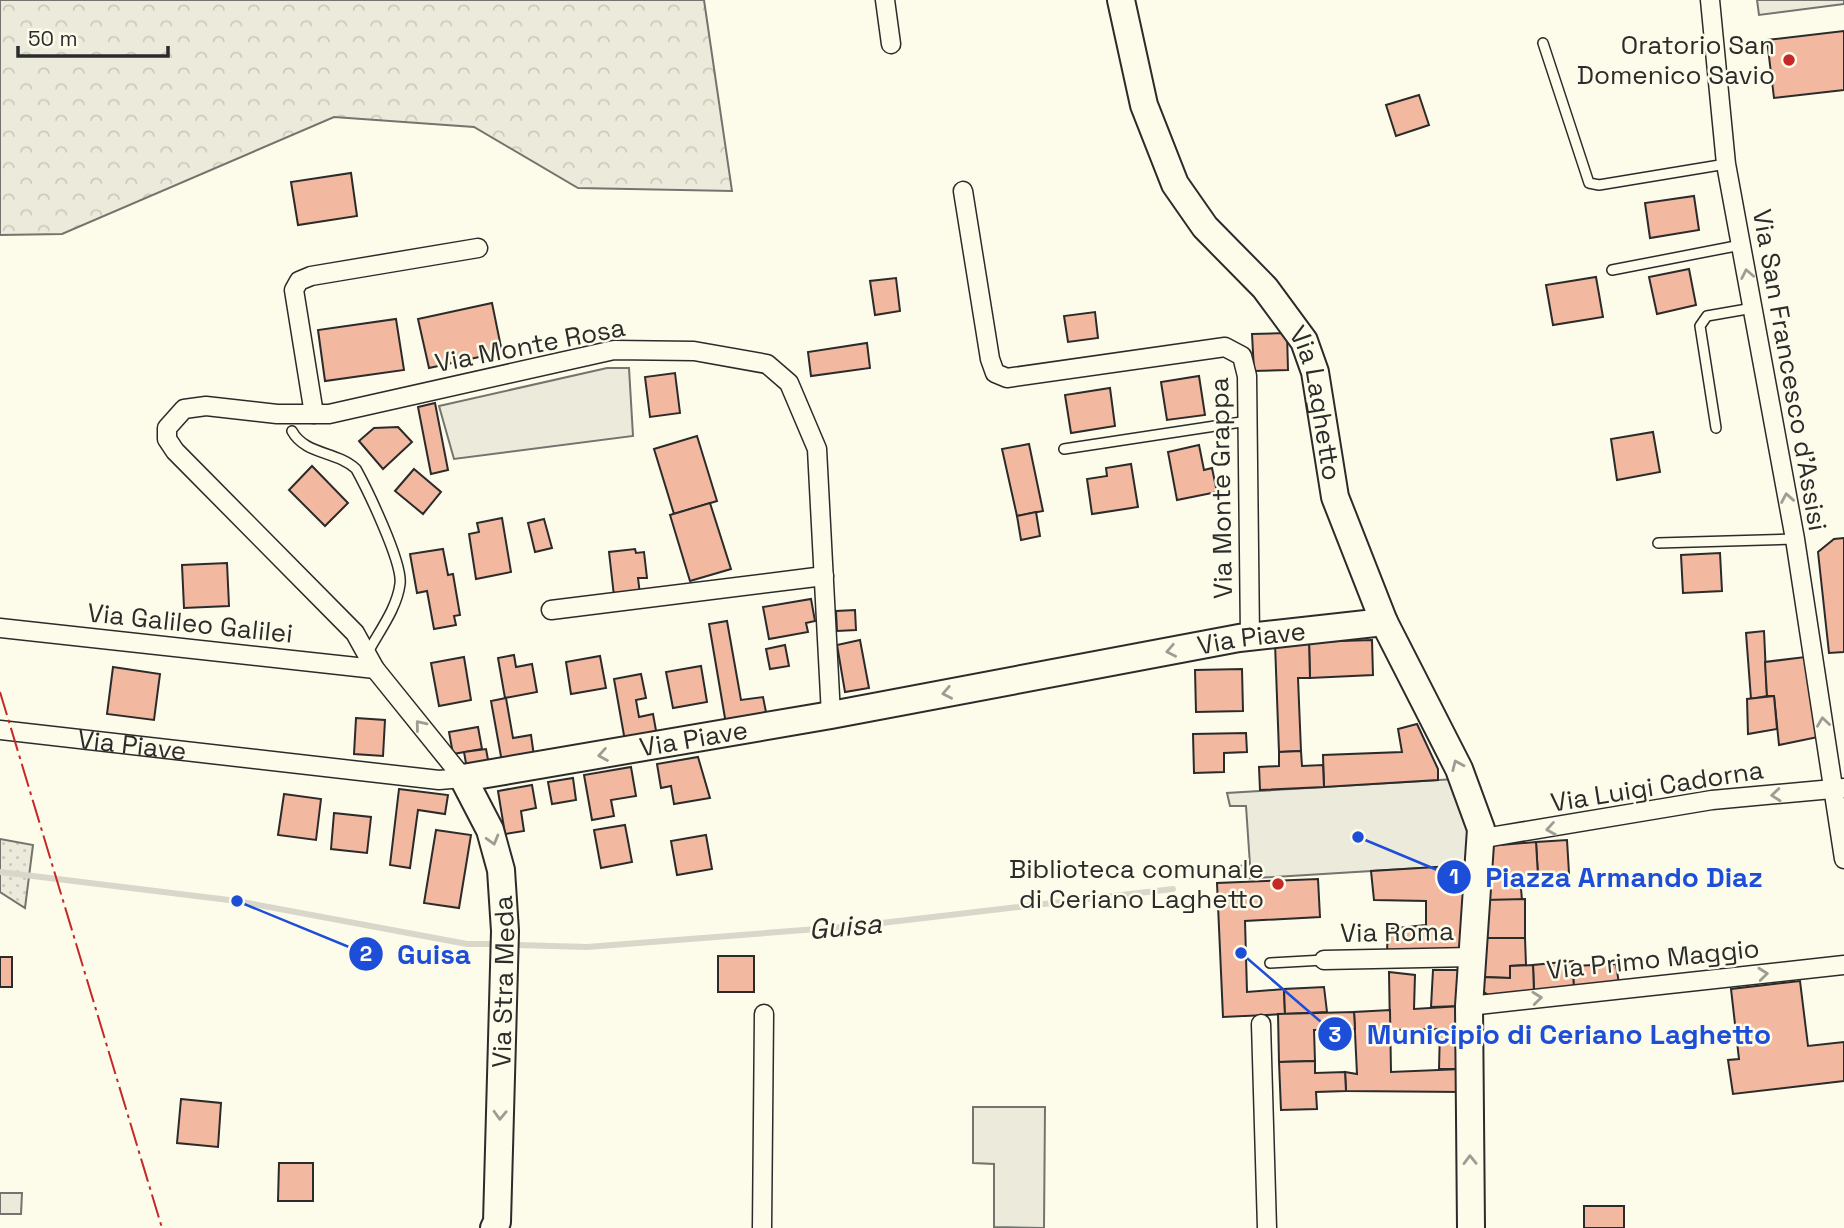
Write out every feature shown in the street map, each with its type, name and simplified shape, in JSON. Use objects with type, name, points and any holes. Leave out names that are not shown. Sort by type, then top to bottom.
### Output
[{"type":"street","points":[[885,0],[891,44]]},
{"type":"street","name":"Via Laghetto","points":[[1121,0],[1144,105],[1175,184],[1205,227],[1265,288],[1304,341],[1315,372],[1330,479],[1384,622],[1459,769],[1480,829]]},
{"type":"street","name":"Via San Francesco d'Assisi","points":[[1710,0],[1726,164],[1754,308],[1838,789],[1844,859]]},
{"type":"street","name":"Via Monte Grappa","points":[[963,191],[990,359],[995,373],[1007,378],[1225,347],[1242,356],[1247,376],[1250,637]]},
{"type":"street","points":[[314,414],[293,290],[299,281],[478,248]]},
{"type":"street","name":"Via Monte Rosa","points":[[167,439],[167,428],[184,409],[206,406],[276,414],[329,414],[614,350],[694,351],[767,364],[789,383],[817,449],[831,715]]},
{"type":"street","name":"Via Stra Meda","points":[[167,439],[175,452],[355,633],[368,652],[375,669],[463,778],[490,830],[502,883],[505,932],[497,1222],[494,1228]]},
{"type":"street","points":[[551,610],[824,576]]},
{"type":"street","name":"Via Piave","points":[[0,730],[439,780],[831,715],[1250,637],[1384,622]]},
{"type":"street","name":"Via Galileo Galilei","points":[[0,628],[375,669]]},
{"type":"street","name":"Via Luigi Cadorna","points":[[1480,829],[1490,837],[1549,830],[1712,800],[1838,789]]},
{"type":"street","points":[[1471,1228],[1469,1006],[1480,829]]},
{"type":"street","name":"Via Roma","points":[[1324,960],[1472,957]]},
{"type":"street","name":"Via Primo Maggio","points":[[1469,1006],[1844,965]]},
{"type":"street","points":[[762,1228],[764,1014]]},
{"type":"street","points":[[1261,1024],[1267,1228]]},
{"type":"lane","points":[[1543,43],[1589,183],[1599,185],[1726,164]]},
{"type":"lane","points":[[1612,270],[1741,245]]},
{"type":"lane","points":[[1716,428],[1700,326],[1707,316],[1754,308]]},
{"type":"lane","points":[[1064,449],[1248,421]]},
{"type":"lane","points":[[292,431],[305,446],[345,459],[356,469],[397,564],[400,586],[392,610],[368,652]]},
{"type":"lane","points":[[1658,543],[1795,539]]},
{"type":"lane","points":[[1270,963],[1324,960]]},
{"type":"green space","points":[[0,0],[704,0],[732,191],[578,188],[474,127],[334,117],[62,234],[0,235]]},
{"type":"green space","points":[[1757,0],[1844,0],[1844,4],[1759,15]]},
{"type":"green space","points":[[0,839],[33,845],[25,908],[0,892]]},
{"type":"shaded area","points":[[607,368],[629,368],[633,436],[454,459],[439,406]]},
{"type":"shaded area","points":[[1455,779],[1467,812],[1469,865],[1240,879],[1239,866],[1250,865],[1246,806],[1230,806],[1227,793]]},
{"type":"shaded area","points":[[973,1107],[1045,1107],[1044,1228],[994,1227],[994,1164],[973,1163]]},
{"type":"shaded area","points":[[0,1193],[22,1193],[21,1214],[0,1214]]},
{"type":"building","points":[[1844,31],[1844,90],[1774,98],[1767,40]]},
{"type":"building","points":[[1419,95],[1429,125],[1396,136],[1386,105]]},
{"type":"building","points":[[351,173],[357,216],[298,225],[291,182]]},
{"type":"building","points":[[1694,196],[1699,230],[1650,238],[1645,203]]},
{"type":"building","points":[[1689,269],[1696,305],[1657,314],[1649,277]]},
{"type":"building","points":[[1596,277],[1603,317],[1553,325],[1546,285]]},
{"type":"building","points":[[896,278],[900,311],[875,315],[870,281]]},
{"type":"building","points":[[492,303],[502,352],[429,368],[418,319]]},
{"type":"building","points":[[1095,312],[1098,338],[1068,342],[1064,316]]},
{"type":"building","points":[[396,319],[404,370],[325,381],[318,330]]},
{"type":"building","points":[[1287,333],[1288,370],[1254,371],[1252,334]]},
{"type":"building","points":[[867,343],[870,368],[811,376],[808,352]]},
{"type":"building","points":[[675,373],[680,413],[650,417],[645,377]]},
{"type":"building","points":[[1199,376],[1205,415],[1167,420],[1161,382]]},
{"type":"building","points":[[1110,388],[1115,426],[1071,433],[1065,395]]},
{"type":"building","points":[[435,403],[448,470],[431,474],[418,407]]},
{"type":"building","points":[[398,427],[412,442],[383,469],[359,441],[374,428]]},
{"type":"building","points":[[1653,432],[1660,472],[1617,480],[1611,439]]},
{"type":"building","points":[[697,436],[717,501],[674,514],[654,449]]},
{"type":"building","points":[[1029,444],[1043,511],[1017,516],[1002,449]]},
{"type":"building","points":[[1199,445],[1204,470],[1212,468],[1217,492],[1177,500],[1168,452]]},
{"type":"building","points":[[1131,464],[1138,507],[1092,514],[1087,479],[1107,476],[1106,468]]},
{"type":"building","points":[[312,466],[348,503],[325,526],[289,490]]},
{"type":"building","points":[[414,469],[441,492],[423,514],[395,491]]},
{"type":"building","points":[[710,503],[731,569],[690,581],[670,515]]},
{"type":"building","points":[[1036,512],[1040,536],[1021,540],[1017,516]]},
{"type":"building","points":[[502,518],[511,572],[476,579],[469,534],[479,532],[477,523]]},
{"type":"building","points":[[544,519],[552,548],[535,552],[528,523]]},
{"type":"building","points":[[1844,538],[1844,652],[1829,653],[1818,552],[1834,539]]},
{"type":"building","points":[[443,549],[448,575],[453,574],[460,615],[454,616],[456,625],[434,629],[427,591],[417,593],[410,554]]},
{"type":"building","points":[[635,549],[636,553],[644,552],[647,578],[638,578],[640,594],[614,596],[609,552]]},
{"type":"building","points":[[1720,553],[1722,591],[1683,593],[1681,555]]},
{"type":"building","points":[[227,563],[229,606],[184,608],[182,565]]},
{"type":"building","points":[[811,599],[815,621],[806,623],[808,632],[769,639],[763,607]]},
{"type":"building","points":[[855,610],[856,630],[837,631],[836,611]]},
{"type":"building","points":[[727,621],[741,700],[763,697],[767,717],[726,724],[709,624]]},
{"type":"building","points":[[1764,631],[1767,696],[1751,699],[1746,633]]},
{"type":"building","points":[[860,640],[869,688],[845,692],[837,645]]},
{"type":"building","points":[[1372,640],[1373,675],[1310,678],[1309,642]]},
{"type":"building","points":[[1309,642],[1310,678],[1298,678],[1301,751],[1279,752],[1275,643]]},
{"type":"building","points":[[785,645],[789,666],[770,669],[766,649]]},
{"type":"building","points":[[514,655],[516,667],[532,664],[537,692],[505,698],[498,658]]},
{"type":"building","points":[[600,656],[606,688],[571,694],[566,662]]},
{"type":"building","points":[[464,657],[471,700],[439,706],[431,663]]},
{"type":"building","points":[[1805,657],[1818,737],[1779,745],[1774,696],[1767,696],[1765,662]]},
{"type":"building","points":[[701,666],[707,702],[673,708],[666,672]]},
{"type":"building","points":[[113,667],[160,674],[154,720],[107,714]]},
{"type":"building","points":[[1242,669],[1243,711],[1196,712],[1195,670]]},
{"type":"building","points":[[641,674],[646,698],[636,700],[639,717],[653,714],[657,736],[625,741],[614,679]]},
{"type":"building","points":[[1774,696],[1777,729],[1748,734],[1747,699]]},
{"type":"building","points":[[506,698],[513,738],[531,735],[534,756],[502,762],[491,701]]},
{"type":"building","points":[[356,718],[385,720],[383,756],[354,754]]},
{"type":"building","points":[[1417,724],[1438,769],[1438,780],[1324,787],[1323,755],[1402,752],[1398,729]]},
{"type":"building","points":[[478,727],[482,749],[453,754],[449,732]]},
{"type":"building","points":[[1246,733],[1247,752],[1224,753],[1224,772],[1194,773],[1193,734]]},
{"type":"building","points":[[486,749],[489,765],[467,769],[464,752]]},
{"type":"building","points":[[1301,751],[1302,766],[1323,765],[1324,787],[1260,790],[1259,767],[1279,766],[1279,752]]},
{"type":"building","points":[[698,757],[710,798],[674,804],[671,786],[661,788],[657,764]]},
{"type":"building","points":[[631,767],[636,796],[611,800],[614,816],[592,820],[584,775]]},
{"type":"building","points":[[573,778],[576,800],[552,804],[548,782]]},
{"type":"building","points":[[532,785],[536,808],[521,811],[524,831],[505,834],[498,791]]},
{"type":"building","points":[[399,789],[448,795],[445,814],[418,810],[410,868],[390,865]]},
{"type":"building","points":[[284,794],[321,799],[316,840],[278,835]]},
{"type":"building","points":[[334,813],[371,817],[367,853],[331,849]]},
{"type":"building","points":[[625,825],[632,862],[601,868],[594,830]]},
{"type":"building","points":[[436,830],[471,835],[459,908],[424,903]]},
{"type":"building","points":[[706,835],[712,869],[677,875],[671,841]]},
{"type":"building","points":[[1567,840],[1569,873],[1538,876],[1536,842]]},
{"type":"building","points":[[1536,842],[1538,876],[1520,877],[1522,900],[1485,900],[1489,846]]},
{"type":"building","points":[[1469,865],[1467,949],[1387,951],[1388,929],[1426,925],[1426,901],[1374,900],[1371,871]]},
{"type":"building","points":[[1318,879],[1320,917],[1245,921],[1247,992],[1284,989],[1285,1014],[1223,1017],[1217,883]]},
{"type":"building","points":[[1525,899],[1525,938],[1483,938],[1485,900]]},
{"type":"building","points":[[1483,938],[1525,938],[1526,965],[1510,966],[1510,978],[1481,977]]},
{"type":"building","points":[[718,956],[754,956],[754,992],[718,992]]},
{"type":"building","points":[[0,957],[12,957],[12,987],[0,987]]},
{"type":"building","points":[[1573,961],[1574,988],[1534,992],[1533,965]]},
{"type":"building","points":[[1616,964],[1619,984],[1574,988],[1573,966]]},
{"type":"building","points":[[1533,965],[1534,992],[1488,995],[1480,989],[1481,977],[1510,978],[1510,966]]},
{"type":"building","points":[[1433,970],[1465,970],[1462,1006],[1431,1007]]},
{"type":"building","points":[[1389,972],[1415,975],[1414,1009],[1462,1006],[1462,1069],[1439,1069],[1440,1029],[1390,1030]]},
{"type":"building","points":[[1800,981],[1808,1046],[1844,1042],[1844,1081],[1733,1094],[1728,1060],[1739,1059],[1731,989]]},
{"type":"building","points":[[1324,987],[1327,1012],[1285,1014],[1284,989]]},
{"type":"building","points":[[1390,1010],[1391,1072],[1462,1069],[1462,1092],[1346,1091],[1345,1072],[1357,1074],[1354,1012]]},
{"type":"building","points":[[1354,1012],[1355,1029],[1314,1030],[1315,1061],[1279,1062],[1278,1014]]},
{"type":"building","points":[[1315,1061],[1315,1073],[1345,1072],[1346,1091],[1316,1092],[1317,1109],[1281,1110],[1279,1062]]},
{"type":"building","points":[[181,1099],[221,1103],[218,1147],[177,1143]]},
{"type":"building","points":[[279,1163],[313,1163],[313,1201],[278,1201]]},
{"type":"building","points":[[1584,1206],[1624,1206],[1624,1228],[1584,1228]]},
{"type":"waterway","name":"Guisa","points":[[0,872],[237,901],[467,944],[491,944]]},
{"type":"waterway","name":"Guisa","points":[[517,945],[587,947],[856,926],[1173,889]]},
{"type":"power","points":[[0,692],[162,1228]]},
{"type":"place","name":"Oratorio San Domenico Savio","points":[[1789,60]]},
{"type":"place","name":"Piazza Armando Diaz","points":[[1358,837]]},
{"type":"place","name":"Biblioteca comunale di Ceriano Laghetto","points":[[1278,884]]},
{"type":"place","name":"Guisa","points":[[237,901]]},
{"type":"place","name":"Municipio di Ceriano Laghetto","points":[[1241,953]]}]
